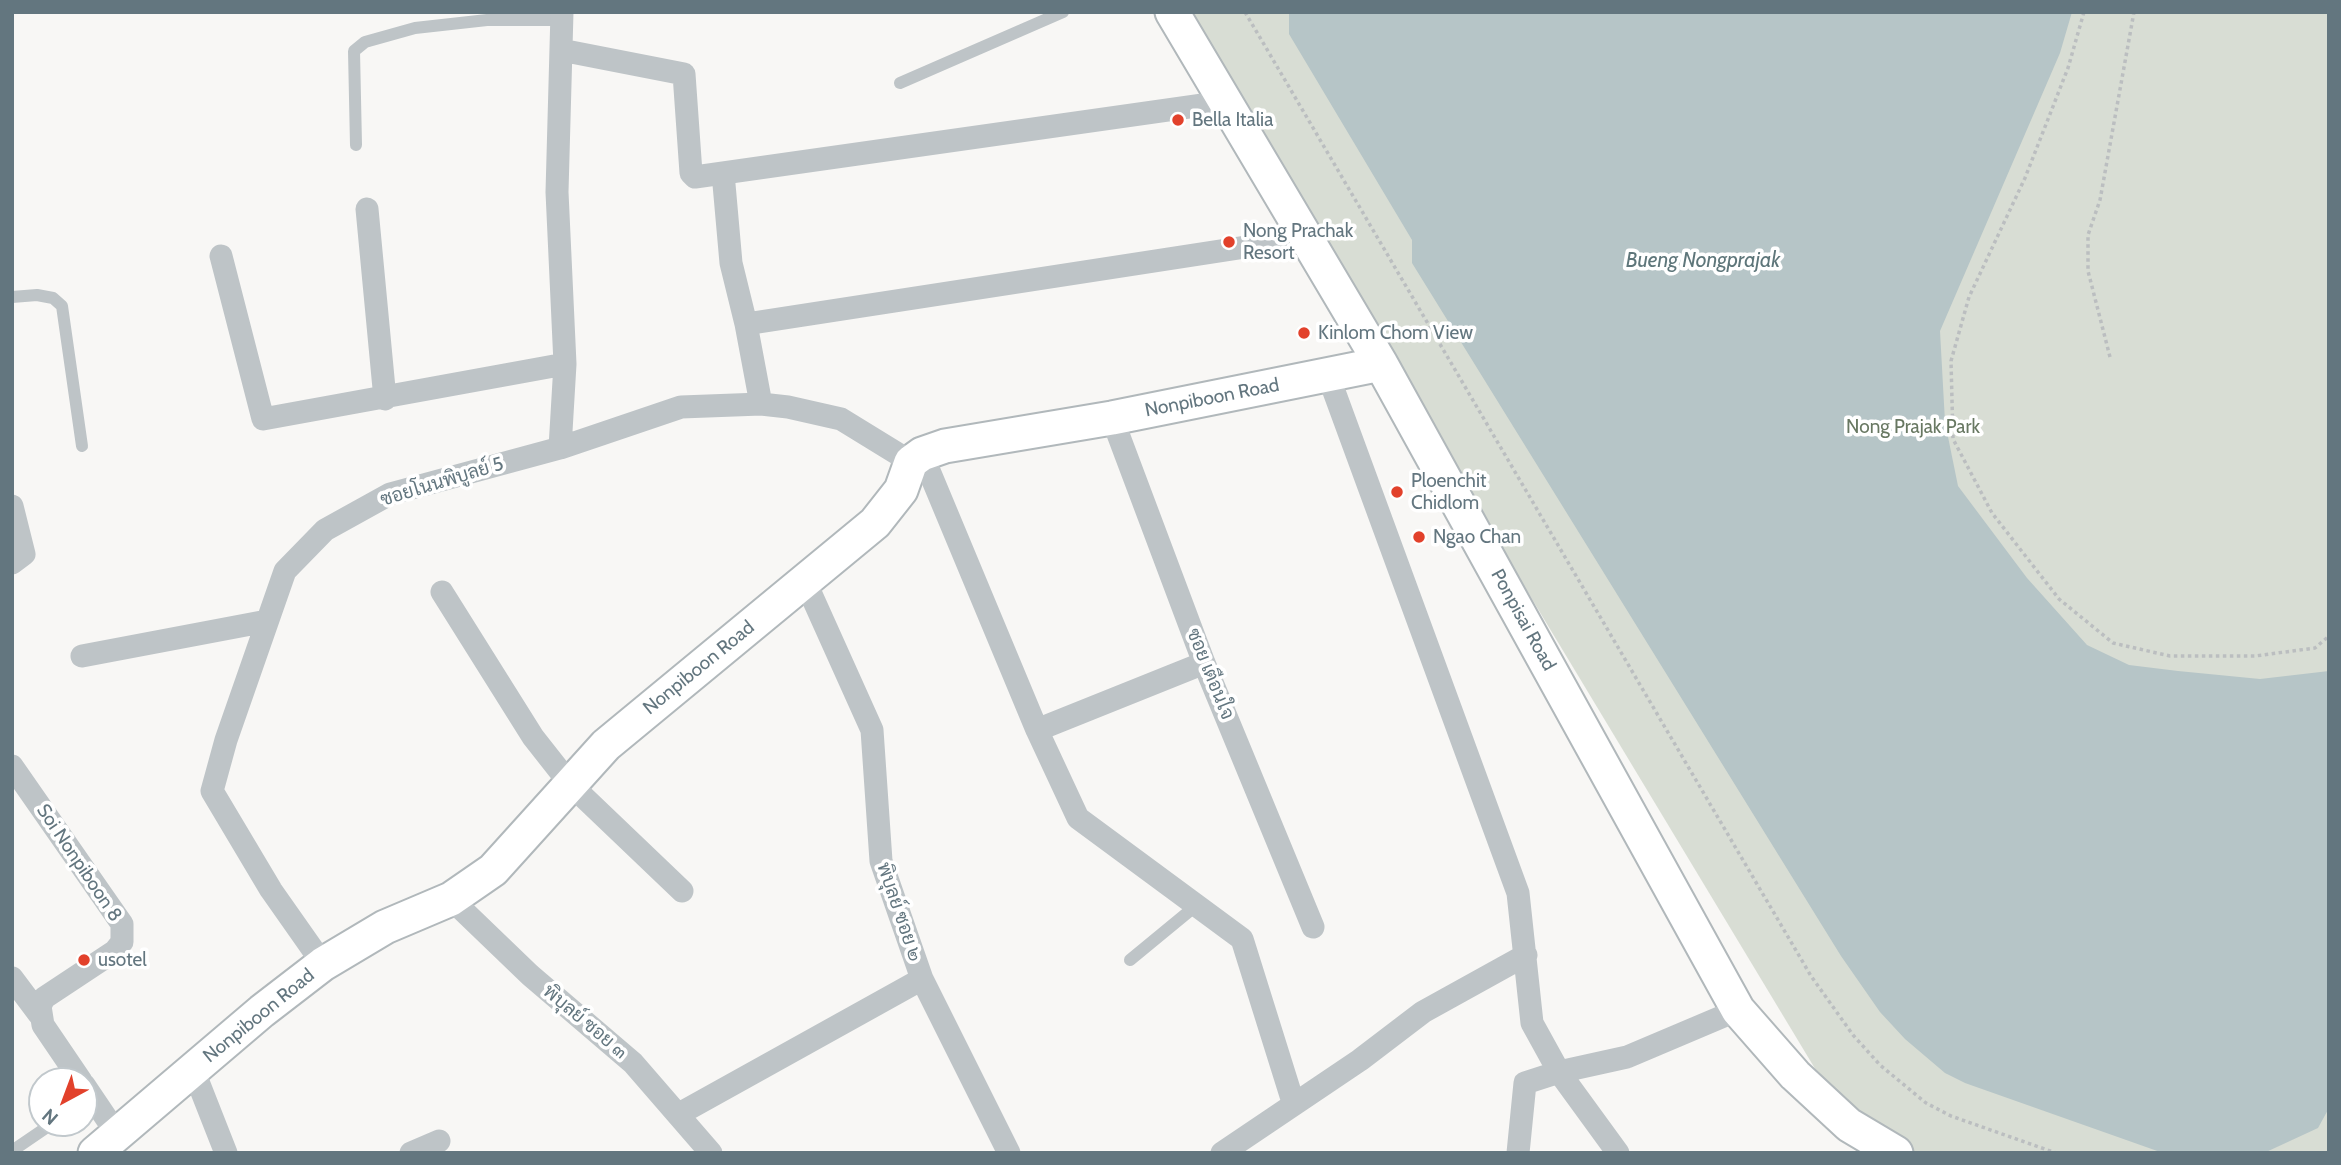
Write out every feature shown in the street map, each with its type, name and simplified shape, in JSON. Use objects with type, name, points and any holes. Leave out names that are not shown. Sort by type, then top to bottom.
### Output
[{"type":"street","name":"Ponpisai Road","points":[[1172,12],[1381,364],[1738,1010],[1795,1075],[1849,1125],[1896,1153]]},
{"type":"street","points":[[560,447],[565,364],[557,192],[562,16]]},
{"type":"street","points":[[561,50],[681,72],[686,77],[691,173],[695,177],[1224,102]]},
{"type":"street","points":[[723,173],[730,263],[746,324],[761,404]]},
{"type":"street","points":[[367,209],[385,399]]},
{"type":"street","points":[[746,324],[1304,238]]},
{"type":"street","points":[[221,256],[263,419],[385,399],[565,364]]},
{"type":"street","name":"Nonpiboon Road","points":[[106,1143],[323,964],[385,928],[451,899],[501,863],[606,745],[875,523],[901,490],[917,458],[946,446],[1112,418],[1381,364]]},
{"type":"street","points":[[1328,375],[1518,892],[1532,1023],[1559,1072],[1618,1153]]},
{"type":"street","name":"ซอยโนนพิบูลย์ 5","points":[[323,964],[271,890],[212,791],[226,740],[285,571],[325,530],[390,494],[560,447],[681,407],[761,404],[788,407],[841,419],[917,458]]},
{"type":"street","name":"ซอย เตือนใจ","points":[[1112,418],[1204,663],[1313,927]]},
{"type":"street","points":[[917,458],[1078,818],[1242,939],[1293,1102]]},
{"type":"street","points":[[12,506],[18,559]]},
{"type":"street","name":"พิบุลย์ ซอย ๒","points":[[805,581],[872,730],[881,861],[922,979],[1009,1153]]},
{"type":"street","points":[[442,592],[526,726],[570,783],[682,891]]},
{"type":"street","points":[[82,656],[267,621]]},
{"type":"street","points":[[1037,730],[1204,663]]},
{"type":"street","name":"Soi Nonpiboon 8","points":[[12,766],[117,914],[124,933],[122,942],[115,951],[44,998],[39,1014]]},
{"type":"street","name":"พิบุลย์ ซอย ๓","points":[[451,899],[530,975],[633,1063],[711,1153]]},
{"type":"street","points":[[1222,1153],[1293,1102],[1360,1060],[1423,1013],[1526,955]]},
{"type":"street","points":[[12,978],[73,1067]]},
{"type":"street","points":[[679,1114],[922,979]]},
{"type":"street","points":[[1518,1153],[1525,1083],[1559,1072],[1627,1057],[1738,1010]]},
{"type":"street","points":[[193,1069],[226,1153]]},
{"type":"street","points":[[98,1122],[106,1143]]},
{"type":"street","points":[[411,1153],[439,1141]]},
{"type":"lane","points":[[900,83],[1063,12]]},
{"type":"lane","points":[[356,145],[354,51],[365,41],[415,28],[487,20],[562,16]]},
{"type":"lane","points":[[12,297],[37,295],[53,298],[62,306],[82,446]]},
{"type":"lane","points":[[1130,960],[1198,904]]},
{"type":"lane","points":[[12,994],[62,1067]]},
{"type":"lane","points":[[12,1151],[29,1147]]},
{"type":"path","points":[[1244,12],[1811,976],[1862,1045],[1926,1103],[1951,1116],[2056,1153]]},
{"type":"path","points":[[2084,12],[2068,68],[2025,178],[1969,296],[1951,361],[1953,439],[1992,513],[2059,599],[2113,643],[2170,656],[2255,656],[2315,648],[2329,636]]},
{"type":"path","points":[[2110,356],[2088,271],[2088,235],[2108,164],[2134,12]]},
{"type":"green space","name":"Bueng Nongprajak","points":[[1178,12],[2329,12],[2329,1153],[1896,1153],[1849,1125]]},
{"type":"water","name":"Bueng Nongprajak","points":[[1289,12],[2072,12],[2060,53],[1940,331],[1945,422],[1958,486],[2027,578],[2087,645],[2129,665],[2178,671],[2260,679],[2329,671],[2329,1108],[2318,1128],[2264,1153],[2163,1153],[1965,1083],[1945,1073],[1905,1039],[1880,1012],[1841,956],[1412,263],[1412,240],[1289,34]]},
{"type":"place","name":"Bella Italia","points":[[1178,120]]},
{"type":"place","name":"Nong Prachak Resort","points":[[1229,242]]},
{"type":"place","name":"Kinlom Chom View","points":[[1304,333]]},
{"type":"place","name":"Ploenchit Chidlom","points":[[1397,492]]},
{"type":"place","name":"Ngao Chan","points":[[1419,537]]},
{"type":"place","name":"usotel","points":[[84,960]]},
{"type":"park label","name":"Nong Prajak Park","points":[[1913,427]]}]
